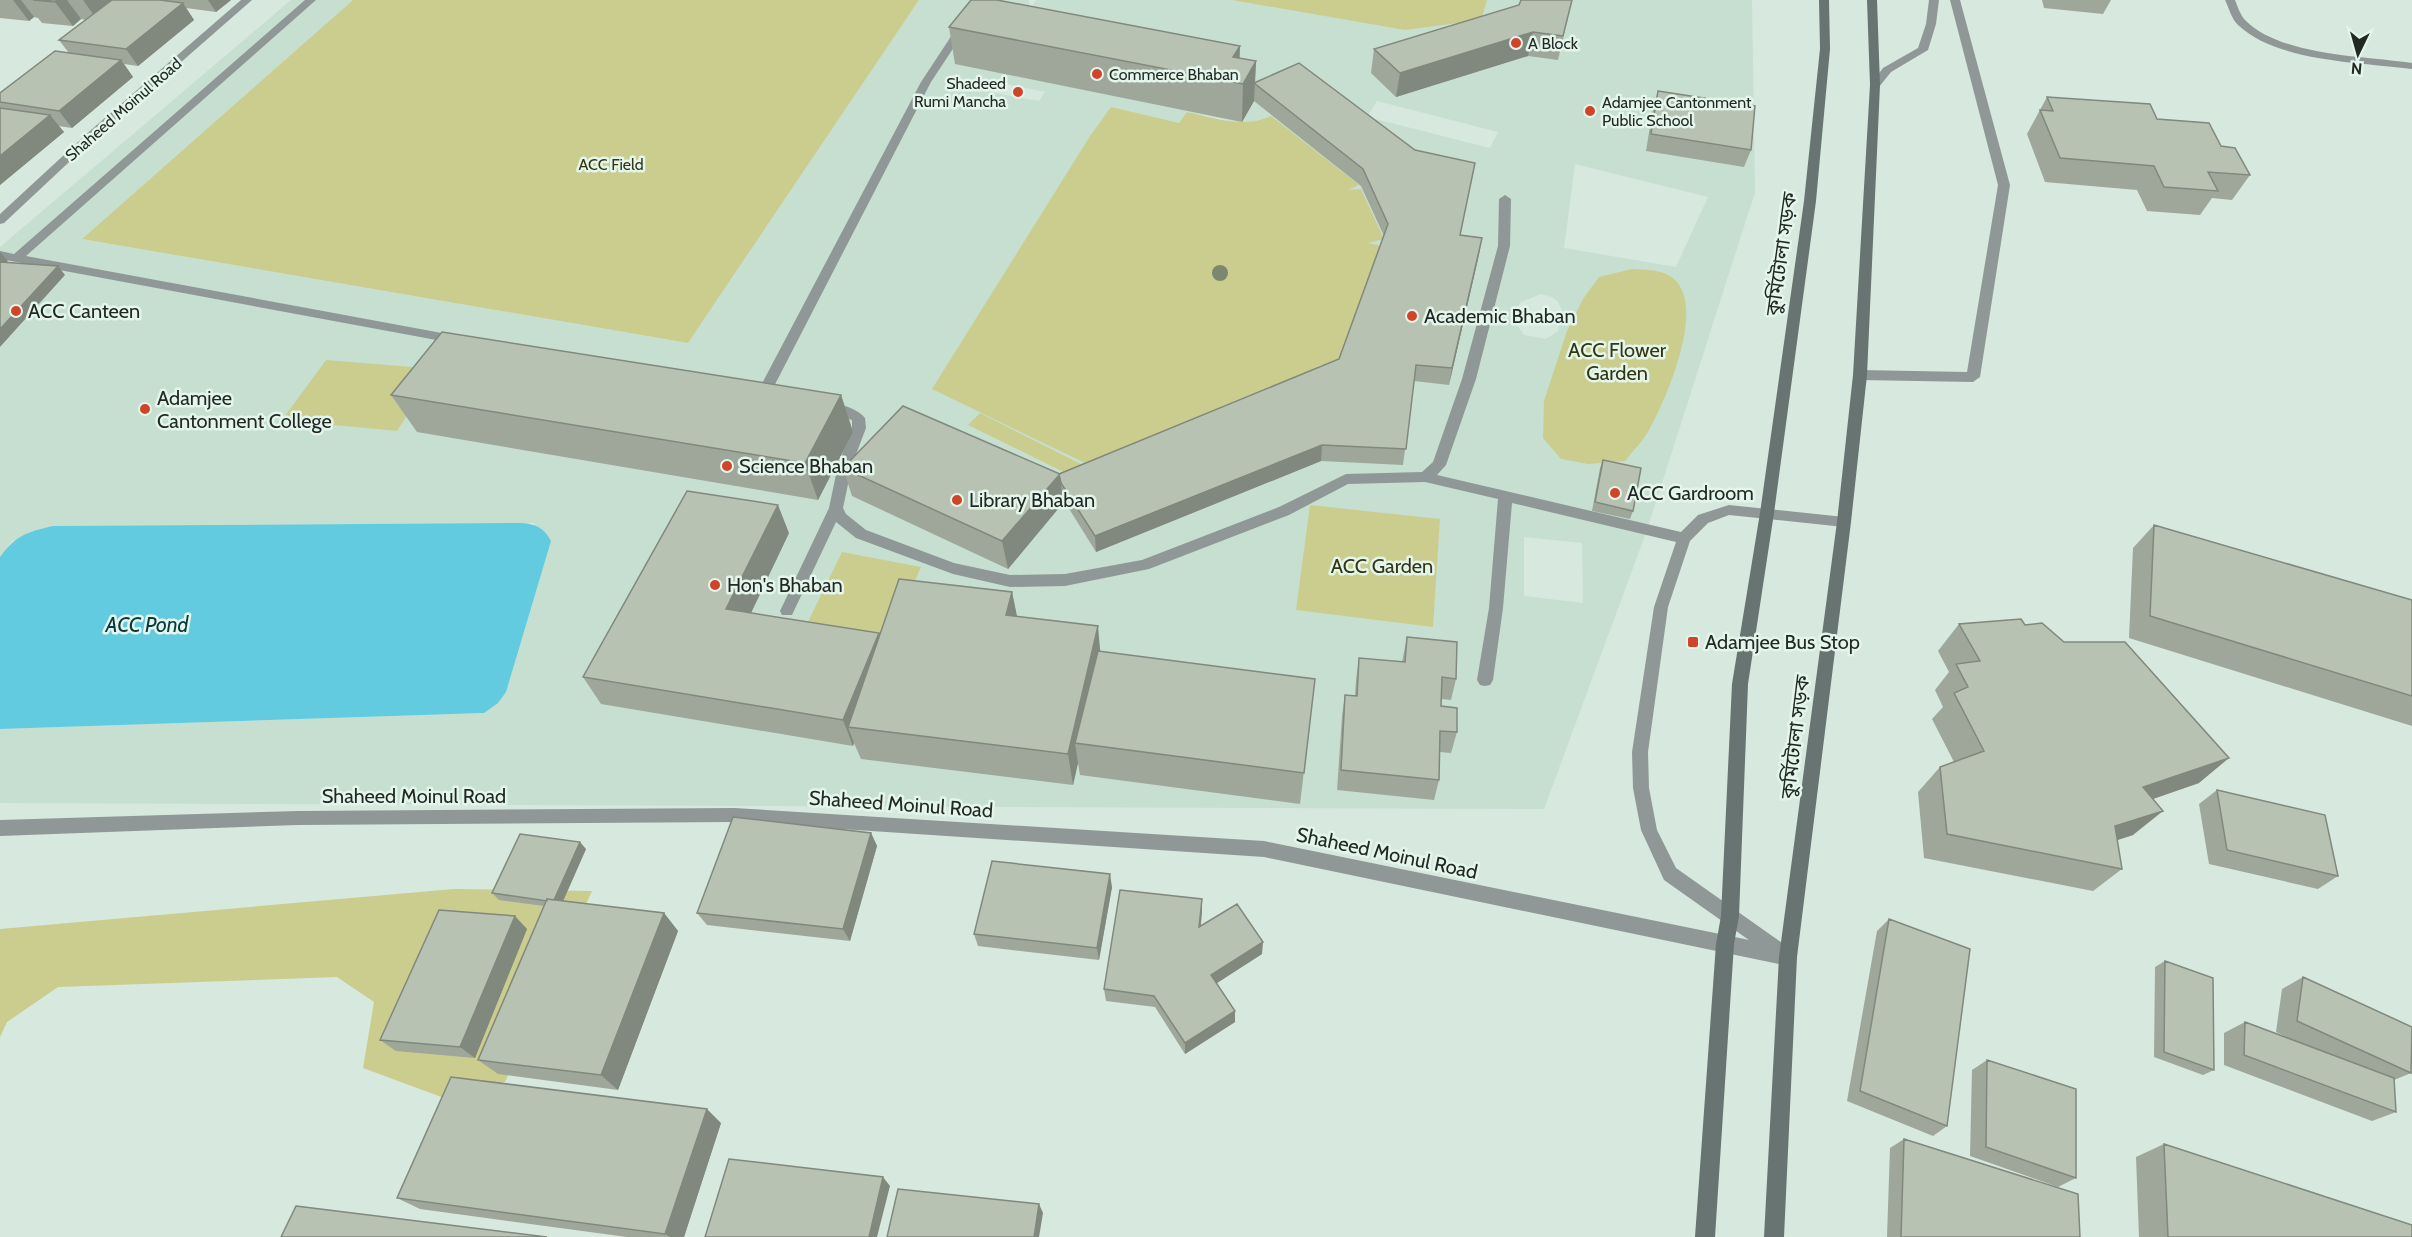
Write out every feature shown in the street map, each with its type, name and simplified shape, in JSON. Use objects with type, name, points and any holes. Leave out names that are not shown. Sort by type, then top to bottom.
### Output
[{"type":"main road","name":"কুর্মিটোলা সড়ক","points":[[1705,1237],[1725,944],[1730,916],[1740,684],[1767,513],[1810,201],[1825,49],[1824,0]]},
{"type":"main road","name":"কুর্মিটোলা সড়ক","points":[[1774,1237],[1788,957],[1844,522],[1860,375],[1875,85],[1872,0]]},
{"type":"street","name":"Shaheed Moinul Road","points":[[0,220],[95,132],[247,0]]},
{"type":"street","points":[[16,258],[311,0]]},
{"type":"street","points":[[739,392],[767,397],[926,82],[980,0]]},
{"type":"street","points":[[1875,85],[1887,70],[1923,50],[1934,0]]},
{"type":"street","points":[[1860,375],[1973,377],[2004,184],[1955,0]]},
{"type":"street","points":[[2230,0],[2240,21],[2257,35],[2280,45],[2336,56],[2412,66]]},
{"type":"street","points":[[1425,477],[1439,465],[1469,379],[1504,246],[1505,199]]},
{"type":"street","points":[[0,255],[471,342]]},
{"type":"street","points":[[787,611],[836,508],[844,465],[859,428],[858,418],[850,413],[813,404]]},
{"type":"street","points":[[836,508],[841,518],[861,534],[953,568],[1010,581],[1060,580],[1144,565],[1284,511],[1346,479],[1425,477],[1684,538]]},
{"type":"street","points":[[1485,680],[1496,608],[1505,497]]},
{"type":"street","points":[[1788,957],[1670,874],[1649,830],[1641,788],[1640,752],[1661,607],[1684,538],[1703,519],[1729,510],[1844,522]]},
{"type":"street","name":"Shaheed Moinul Road","points":[[0,828],[298,818],[734,814],[1264,849],[1788,957]]},
{"type":"shaded area","name":"Adamjee Cantonment College","points":[[291,0],[353,0],[82,239],[688,343],[919,0],[1029,0],[1030,10],[1036,0],[1752,0],[1755,192],[1647,530],[1544,809],[0,803],[0,729],[484,713],[535,523],[53,526],[12,541],[0,557],[0,347],[65,275],[0,271],[0,247]],"holes":[[[997,82],[1045,92],[1039,101],[990,92]],[[1377,101],[1498,132],[1490,148],[1367,117]],[[1187,112],[1241,123],[1260,121],[1316,370],[936,390],[1160,151]],[[1575,164],[1708,197],[1676,267],[1564,248]],[[1541,294],[1552,297],[1558,302],[1562,311],[1558,331],[1546,339],[1524,335],[1515,322],[1517,308],[1521,302]],[[1524,537],[1582,543],[1583,603],[1524,596]],[[1403,659],[1451,700],[1436,698],[1451,752],[1435,752],[1337,789],[1342,717],[1353,717],[1401,684]]]},
{"type":"green space","name":"ACC Field","points":[[353,0],[919,0],[688,343],[82,239]]},
{"type":"green space","points":[[1232,0],[1487,0],[1481,20],[1405,30]]},
{"type":"green space","points":[[1111,107],[1179,123],[1187,112],[1240,122],[1261,120],[1271,116],[1359,185],[1348,190],[1361,189],[1384,239],[1368,243],[1382,246],[1336,369],[1320,365],[1316,370],[1091,466],[932,389],[1090,136]]},
{"type":"green space","name":"ACC Flower Garden","points":[[1632,269],[1664,273],[1680,287],[1686,305],[1685,327],[1681,351],[1673,375],[1656,418],[1625,461],[1588,464],[1561,459],[1543,438],[1544,401],[1567,331],[1583,299],[1599,277]]},
{"type":"green space","points":[[326,360],[437,369],[397,431],[282,420]]},
{"type":"green space","points":[[980,413],[1091,469],[1080,480],[968,425]]},
{"type":"green space","name":"ACC Garden","points":[[1310,505],[1440,519],[1433,627],[1296,610]]},
{"type":"green space","points":[[842,552],[921,567],[888,643],[805,628]]},
{"type":"green space","points":[[454,889],[592,891],[505,1082],[444,1098],[363,1068],[374,1002],[337,977],[58,987],[7,1022],[0,1037],[0,929]]},
{"type":"water","name":"ACC Pond","points":[[522,523],[539,528],[551,541],[506,692],[498,703],[484,713],[0,729],[0,557],[17,539],[29,533],[53,526]]},
{"type":"building","points":[[33,0],[58,0],[55,2]]},
{"type":"building","points":[[112,0],[160,0],[183,3],[126,49],[59,40]]},
{"type":"building","points":[[971,0],[997,0],[1240,46],[1233,57],[1256,61],[1243,84],[949,27]]},
{"type":"building","points":[[1521,0],[1572,0],[1563,36],[1533,32],[1400,73],[1374,49],[1519,5]]},
{"type":"building","points":[[55,51],[121,60],[59,111],[0,102],[0,93]]},
{"type":"building","name":"Academic Bhaban","points":[[1299,63],[1415,150],[1475,163],[1460,235],[1482,238],[1452,368],[1416,365],[1406,449],[1322,445],[1095,536],[1061,483],[1059,474],[1339,359],[1388,224],[1363,169],[1254,83]]},
{"type":"building","points":[[1658,91],[1755,106],[1751,150],[1651,134]]},
{"type":"building","points":[[2047,97],[2150,104],[2157,119],[2209,123],[2221,146],[2235,148],[2250,175],[2208,172],[2218,191],[2164,187],[2154,166],[2060,158],[2040,110],[2053,111]]},
{"type":"building","points":[[0,108],[50,115],[0,156]]},
{"type":"building","points":[[0,262],[58,266],[0,329]]},
{"type":"building","points":[[442,332],[841,395],[805,463],[391,395]]},
{"type":"building","points":[[903,406],[1060,474],[1002,541],[843,468]]},
{"type":"building","name":"ACC Gardroom","points":[[1603,460],[1641,468],[1633,511],[1595,502]]},
{"type":"building","name":"Hon's Bhaban","points":[[687,491],[778,505],[726,609],[879,633],[843,720],[583,677]]},
{"type":"building","points":[[2154,525],[2412,600],[2412,696],[2150,616]]},
{"type":"building","points":[[899,579],[1012,592],[1006,615],[1098,626],[1068,754],[848,727]]},
{"type":"building","points":[[2021,619],[2025,625],[2042,623],[2064,642],[2125,642],[2229,758],[2143,787],[2163,811],[2115,826],[2122,869],[1947,834],[1940,767],[1984,751],[1954,693],[1968,687],[1956,664],[1980,661],[1959,624]]},
{"type":"building","points":[[1407,637],[1457,642],[1456,679],[1442,677],[1441,706],[1457,708],[1457,732],[1440,731],[1439,780],[1341,770],[1345,695],[1357,696],[1359,658],[1405,662]]},
{"type":"building","points":[[1098,651],[1315,679],[1304,773],[1075,743]]},
{"type":"building","points":[[2217,790],[2325,815],[2338,876],[2227,850]]},
{"type":"building","points":[[733,817],[871,833],[843,929],[697,913]]},
{"type":"building","points":[[520,834],[580,842],[554,900],[492,893]]},
{"type":"building","points":[[992,861],[1110,874],[1097,948],[974,934]]},
{"type":"building","points":[[1120,890],[1202,899],[1199,927],[1237,904],[1263,942],[1211,975],[1235,1011],[1185,1043],[1154,996],[1104,989]]},
{"type":"building","points":[[547,899],[664,913],[601,1075],[478,1060]]},
{"type":"building","points":[[439,910],[515,916],[460,1047],[380,1040]]},
{"type":"building","points":[[1889,919],[1970,949],[1947,1126],[1860,1091]]},
{"type":"building","points":[[2165,961],[2213,978],[2214,1070],[2164,1052]]},
{"type":"building","points":[[2303,977],[2412,1027],[2411,1073],[2297,1021]]},
{"type":"building","points":[[2245,1022],[2394,1078],[2396,1112],[2244,1055]]},
{"type":"building","points":[[1987,1060],[2076,1089],[2076,1178],[1986,1147]]},
{"type":"building","points":[[451,1077],[707,1109],[665,1234],[397,1198]]},
{"type":"building","points":[[1904,1139],[2078,1194],[2080,1237],[1901,1237]]},
{"type":"building","points":[[2164,1144],[2412,1225],[2412,1237],[2168,1237]]},
{"type":"building","points":[[729,1159],[883,1177],[869,1237],[705,1237]]},
{"type":"building","points":[[898,1189],[1039,1204],[1034,1237],[887,1237]]},
{"type":"building","points":[[296,1206],[547,1237],[281,1237]]},
{"type":"place","name":"A Block","points":[[1516,43]]},
{"type":"place","name":"Commerce Bhaban","points":[[1097,74]]},
{"type":"place","name":"Shadeed Rumi Mancha","points":[[1018,92]]},
{"type":"place","name":"Adamjee Cantonment Public School","points":[[1590,111]]},
{"type":"place","name":"ACC Canteen","points":[[16,311]]},
{"type":"place","name":"Academic Bhaban","points":[[1412,316]]},
{"type":"place","name":"Adamjee Cantonment College","points":[[145,409]]},
{"type":"place","name":"Science Bhaban","points":[[727,466]]},
{"type":"place","name":"ACC Gardroom","points":[[1615,493]]},
{"type":"place","name":"Library Bhaban","points":[[957,500]]},
{"type":"place","name":"Hon's Bhaban","points":[[715,585]]},
{"type":"place","name":"Adamjee Bus Stop","points":[[1693,642]]}]
